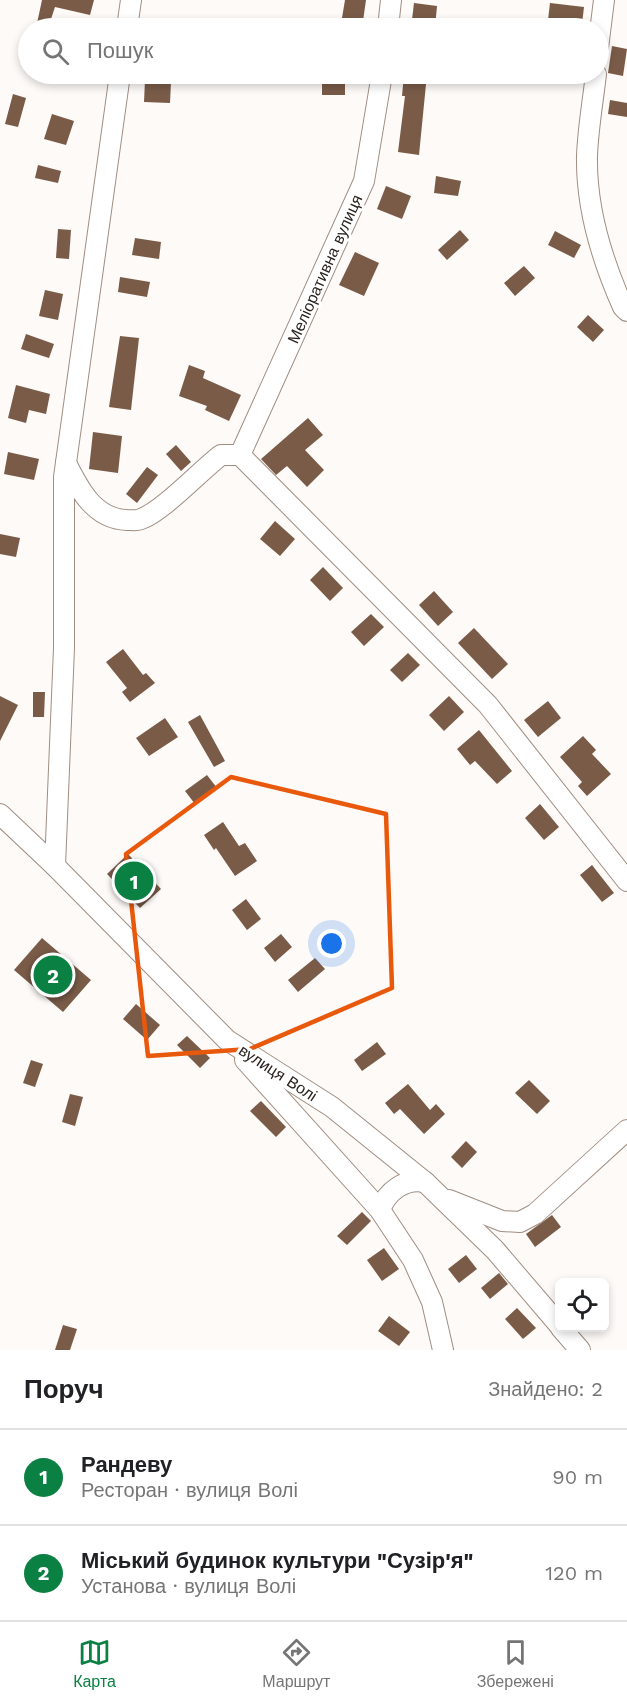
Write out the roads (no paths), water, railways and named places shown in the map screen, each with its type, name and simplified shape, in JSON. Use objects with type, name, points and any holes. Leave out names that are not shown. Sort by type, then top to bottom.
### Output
[{"type":"street","points":[[128,18],[131,0]]},
{"type":"street","points":[[389,18],[392,0]]},
{"type":"street","points":[[602,18],[604,0]]},
{"type":"street","points":[[55,866],[64,648],[64,477],[119,84]]},
{"type":"street","name":"Меліоративна вулиця","points":[[240,455],[364,181],[380,84]]},
{"type":"street","points":[[595,84],[587,157],[592,210],[607,270],[623,307],[627,311]]},
{"type":"street","points":[[66,463],[78,488],[92,505],[105,515],[119,520],[139,520],[155,511],[221,455],[240,455],[488,705],[627,881]]},
{"type":"street","name":"вулиця Волі","points":[[0,814],[55,866],[227,1040],[332,1107],[431,1189],[495,1250],[555,1321]]},
{"type":"street","points":[[227,1040],[380,1210],[413,1260],[432,1302],[443,1350]]},
{"type":"street","points":[[380,1210],[391,1191],[412,1180],[502,1221],[520,1222],[535,1214],[627,1130]]},
{"type":"street","name":"вулиця Волі","points":[[564,1332],[580,1350]]},
{"type":"place","name":"Рандеву","points":[[134,881]]},
{"type":"place","name":"Міський будинок культури \"Сузір'я\"","points":[[53,975]]}]
